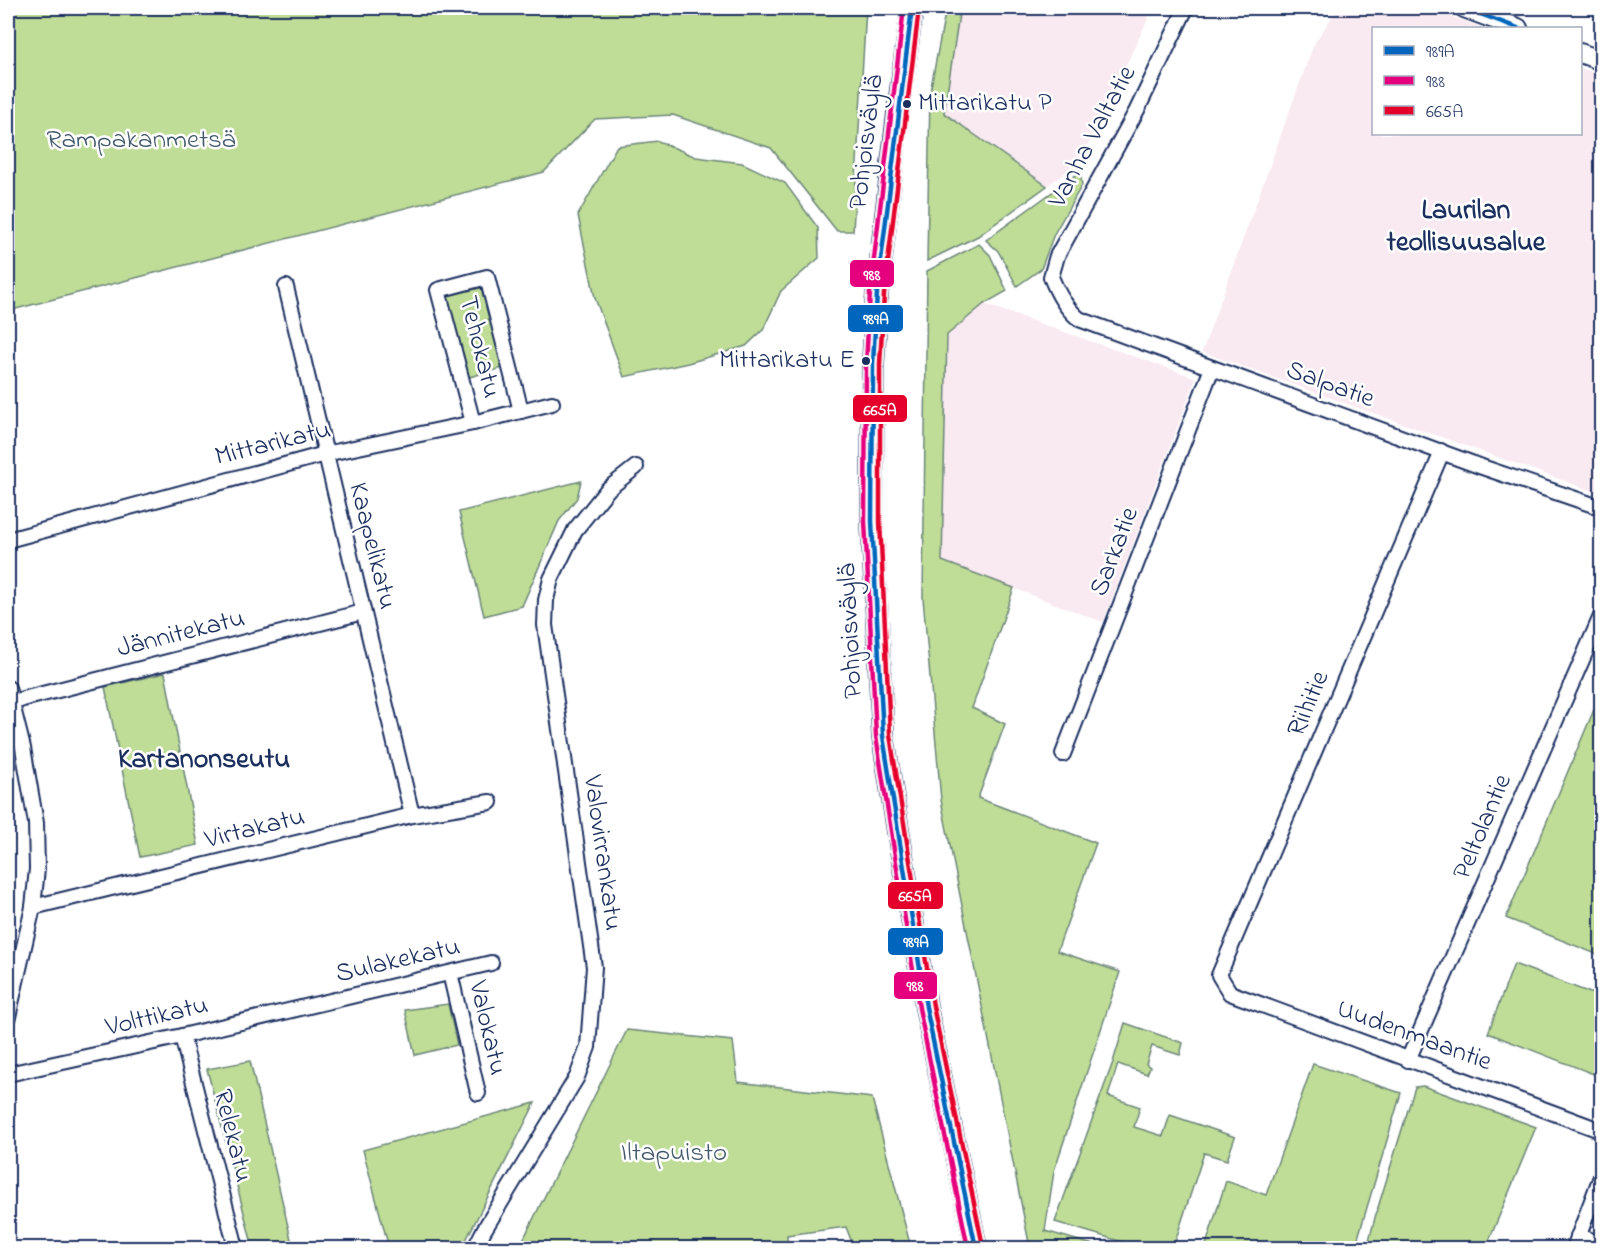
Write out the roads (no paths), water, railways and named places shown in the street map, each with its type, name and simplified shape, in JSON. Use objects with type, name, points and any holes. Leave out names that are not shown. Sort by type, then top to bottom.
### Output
[{"type":"main road","name":"Pohjoisväylä","points":[[912,8],[898,105],[877,293],[873,364],[872,521],[883,736],[926,1007],[976,1248]]},
{"type":"street","name":"Vanha Valtatie","points":[[1056,289],[1051,277],[1057,256],[1137,110],[1186,8]]},
{"type":"street","points":[[1464,8],[1515,27]]},
{"type":"street","points":[[1582,53],[1602,61]]},
{"type":"street","name":"Tehokatu","points":[[473,423],[438,291],[487,277],[521,411]]},
{"type":"street","name":"Kaapelikatu","points":[[286,287],[412,815]]},
{"type":"street","name":"Salpatie","points":[[1056,289],[1061,300],[1079,319],[1482,467],[1602,508]]},
{"type":"street","name":"Sarkatie","points":[[1063,754],[1212,368]]},
{"type":"street","name":"Mittarikatu","points":[[8,540],[326,454],[473,423],[552,403]]},
{"type":"street","name":"Riihitie","points":[[1219,975],[1441,451]]},
{"type":"street","name":"Valovirrankatu","points":[[475,1248],[578,1077],[588,1047],[594,968],[545,625],[546,600],[551,579],[575,530],[608,489],[636,467]]},
{"type":"street","name":"Jännitekatu","points":[[11,703],[363,612]]},
{"type":"street","name":"Peltolantie","points":[[1408,1060],[1602,614]]},
{"type":"street","points":[[8,688],[36,823],[37,869],[33,908],[8,1017]]},
{"type":"street","name":"Virtakatu","points":[[33,908],[412,815],[490,802]]},
{"type":"street","name":"Sulakekatu","points":[[317,1005],[491,963]]},
{"type":"street","name":"Valokatu","points":[[450,973],[478,1093]]},
{"type":"street","name":"Uudenmaantie","points":[[1219,975],[1230,993],[1602,1131]]},
{"type":"street","name":"Volttikatu","points":[[8,1074],[317,1005]]},
{"type":"street","name":"Relekatu","points":[[183,1036],[236,1248]]},
{"type":"street","points":[[1602,1174],[1576,1242],[1602,1244]]},
{"type":"place","name":"Mittarikatu P","points":[[907,104]]},
{"type":"place","name":"Mittarikatu E","points":[[866,361]]},
{"type":"district","name":"Laurilan teollisuusalue","points":[[1466,227]]},
{"type":"district","name":"Kartanonseutu","points":[[204,760]]},
{"type":"park label","name":"Rampakanmetsä","points":[[141,140]]},
{"type":"park label","name":"Iltapuisto","points":[[674,1153]]}]
